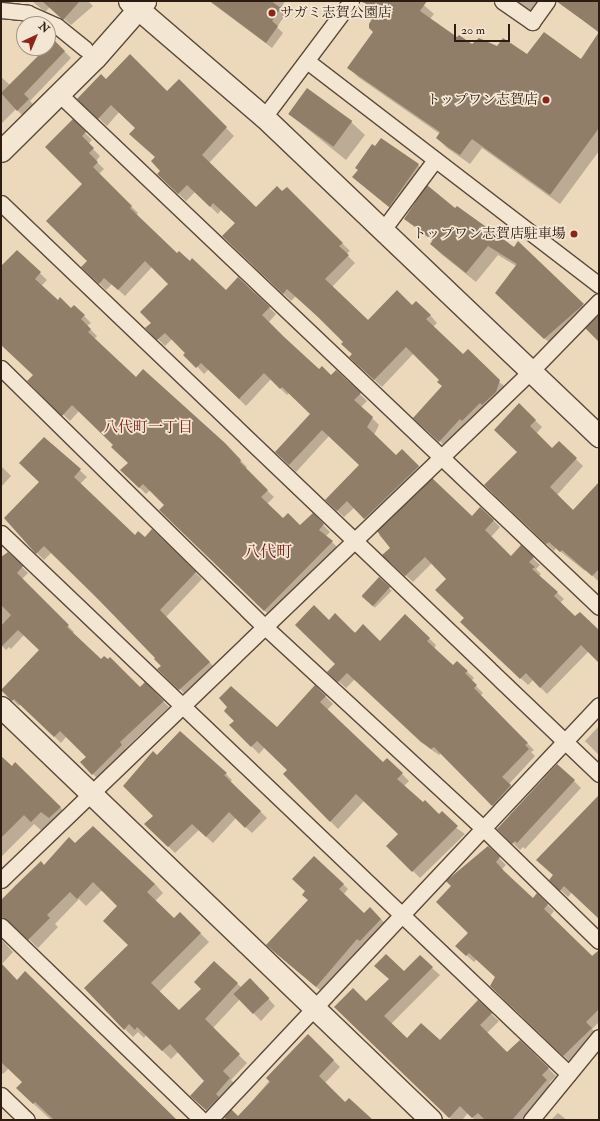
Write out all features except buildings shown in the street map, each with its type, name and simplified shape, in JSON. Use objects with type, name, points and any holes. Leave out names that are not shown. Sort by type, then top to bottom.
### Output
[{"type":"street","points":[[264,117],[351,1]]},
{"type":"street","points":[[502,1],[532,22],[547,1]]},
{"type":"street","points":[[1,151],[58,93],[138,4],[264,117],[382,231],[532,370],[599,436]]},
{"type":"street","points":[[1,10],[28,13],[57,26],[85,49]]},
{"type":"street","points":[[307,61],[599,285]]},
{"type":"street","points":[[58,93],[599,607]]},
{"type":"street","points":[[382,231],[435,160]]},
{"type":"street","points":[[1,202],[599,774]]},
{"type":"street","points":[[1,880],[184,706],[353,539],[532,370],[599,301]]},
{"type":"street","points":[[1,368],[264,626],[482,827],[599,941]]},
{"type":"street","points":[[1,533],[569,1074]]},
{"type":"street","points":[[209,1120],[401,913],[564,740],[599,705]]},
{"type":"street","points":[[1,707],[93,793],[431,1120]]},
{"type":"street","points":[[1,926],[202,1120]]},
{"type":"street","points":[[531,1120],[599,1037]]},
{"type":"street","points":[[1,1095],[27,1120]]},
{"type":"place","name":"サガミ志賀公園店","points":[[272,13]]},
{"type":"place","name":"トップワン志賀店","points":[[546,100]]},
{"type":"place","name":"トップワン志賀店駐車場","points":[[574,234]]},
{"type":"district","name":"八代町一丁目","points":[[148,428]]},
{"type":"district","name":"八代町","points":[[268,552]]}]
